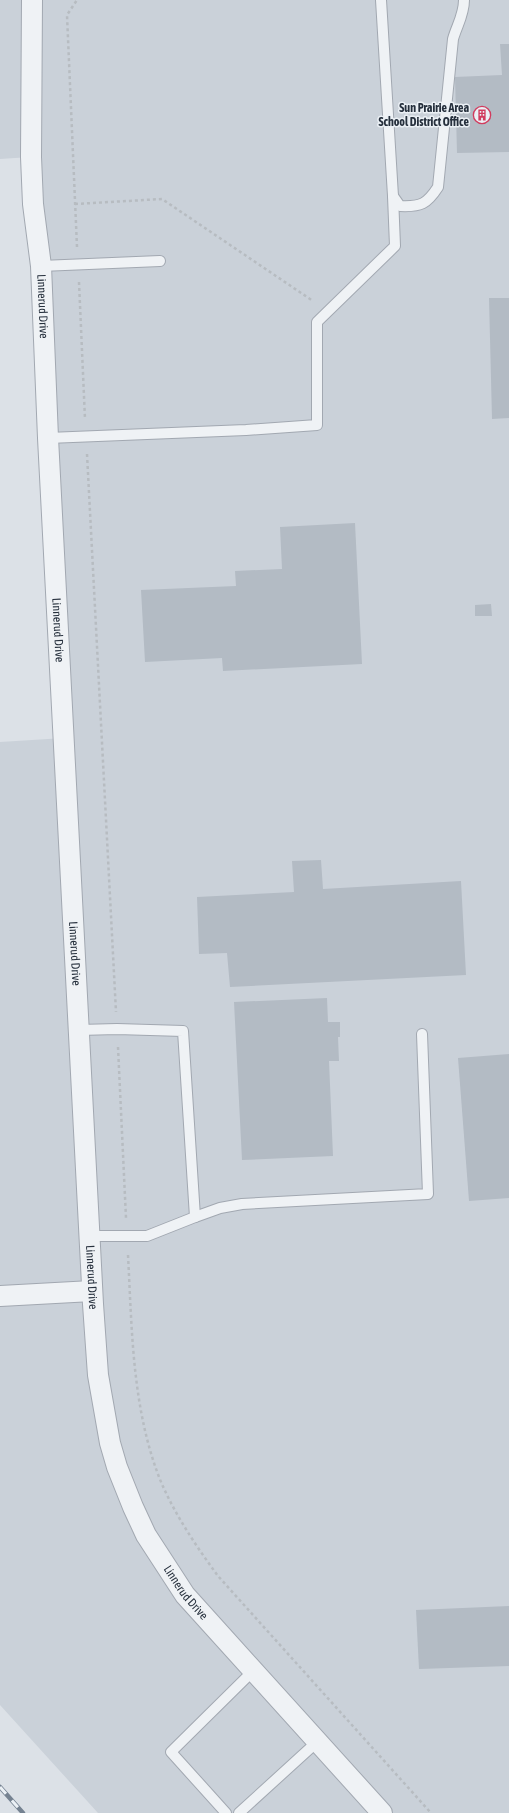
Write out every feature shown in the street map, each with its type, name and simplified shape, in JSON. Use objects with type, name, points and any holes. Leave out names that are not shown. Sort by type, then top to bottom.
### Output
[{"type":"street","name":"Linnerud Drive","points":[[32,0],[31,157],[33,204],[41,266],[48,438],[92,1291],[98,1375],[105,1422],[117,1467],[132,1507],[150,1541],[185,1595],[382,1813]]},
{"type":"street","points":[[0,1296],[92,1291]]},
{"type":"lane","points":[[48,438],[86,438],[317,425],[317,322],[395,246],[381,0]]},
{"type":"lane","points":[[393,196],[400,206],[423,204],[430,198],[438,187],[453,39],[458,24],[464,13],[464,0]]},
{"type":"lane","points":[[41,266],[160,261]]},
{"type":"lane","points":[[79,1030],[117,1029],[183,1031],[195,1218]]},
{"type":"lane","points":[[89,1236],[146,1236],[220,1208],[242,1204],[428,1194],[422,1034]]},
{"type":"lane","points":[[226,1813],[171,1752],[253,1671]]},
{"type":"lane","points":[[239,1813],[318,1741]]},
{"type":"path","points":[[78,0],[67,15],[75,204],[127,1236],[134,1354],[141,1411],[154,1462],[174,1508],[218,1576],[431,1813]]},
{"type":"path","points":[[75,204],[162,199],[328,311]]},
{"type":"shaded area","points":[[0,0],[509,0],[509,1813],[98,1813],[0,1705],[0,742],[64,738],[30,157],[0,159]]},
{"type":"building","name":"Sun Prairie Area School District Office","points":[[500,44],[509,44],[509,152],[457,153],[455,77],[502,75]]},
{"type":"building","points":[[489,298],[509,298],[509,418],[492,419]]},
{"type":"building","points":[[355,523],[362,664],[223,671],[222,658],[145,662],[141,590],[236,586],[235,571],[282,569],[280,527]]},
{"type":"building","points":[[491,604],[492,616],[475,616],[475,605]]},
{"type":"building","points":[[321,860],[323,889],[461,881],[466,975],[230,987],[227,953],[199,954],[197,897],[294,892],[292,861]]},
{"type":"building","points":[[327,998],[328,1022],[340,1022],[340,1037],[338,1037],[339,1061],[329,1061],[333,1156],[242,1160],[234,1002]]},
{"type":"building","points":[[509,1054],[509,1198],[469,1201],[458,1058]]},
{"type":"building","points":[[509,1606],[509,1666],[419,1669],[416,1610]]},
{"type":"railway","points":[[0,1787],[23,1813]]},
{"type":"place","name":"Sun Prairie Area School District Office","points":[[482,115]]}]
